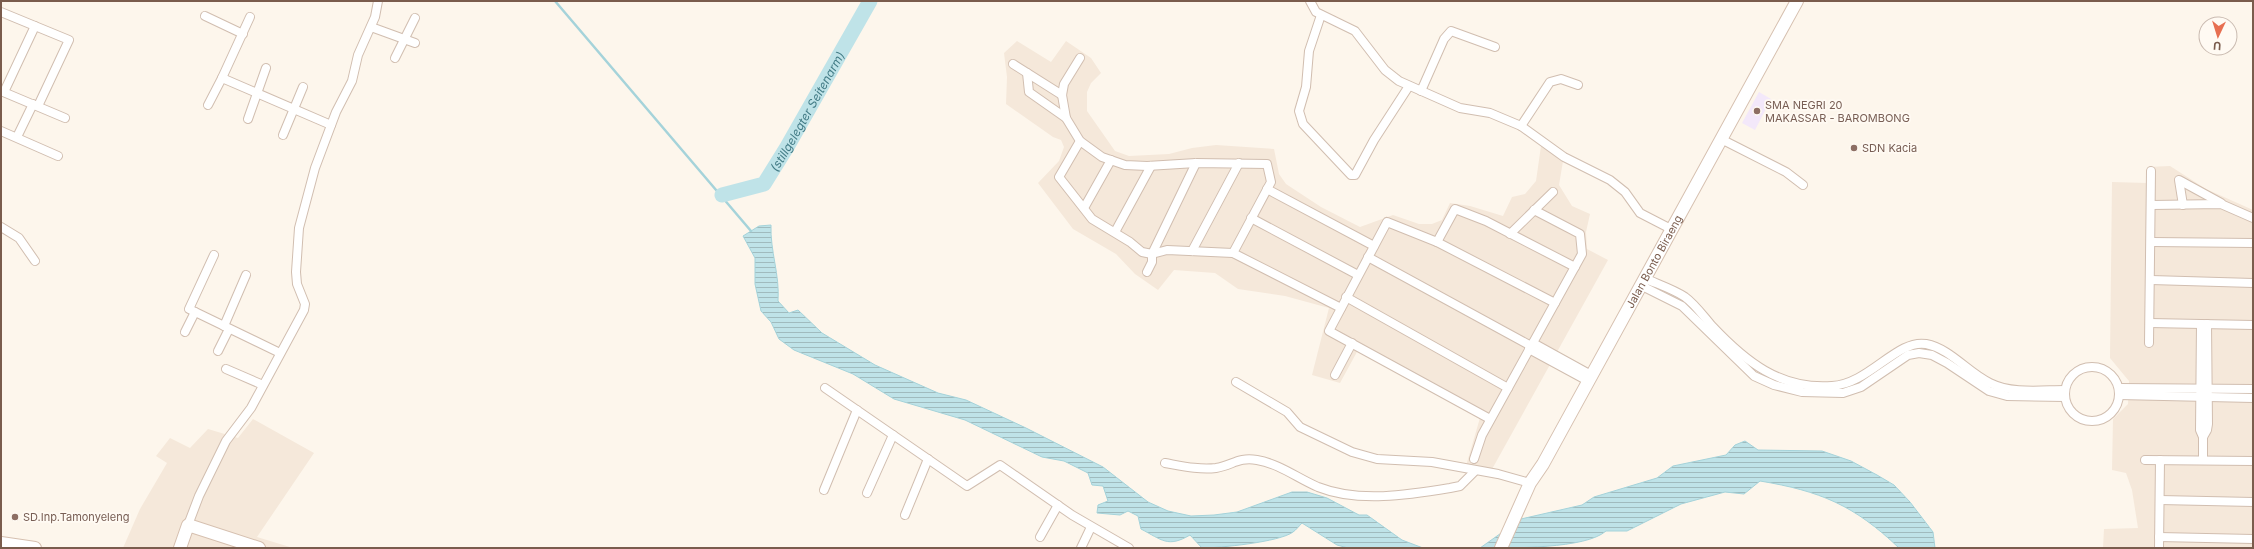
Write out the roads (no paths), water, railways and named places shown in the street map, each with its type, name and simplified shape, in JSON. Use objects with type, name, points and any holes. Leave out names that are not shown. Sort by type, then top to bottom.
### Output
[{"type":"street","points":[[180,548],[208,475],[226,441],[251,408],[305,307],[297,284],[296,272],[299,228],[315,168],[342,98],[352,80],[358,55],[371,27],[378,1]]},
{"type":"street","points":[[1310,1],[1316,12],[1355,32],[1385,70],[1409,86],[1460,108],[1490,113],[1521,126],[1564,157],[1610,180],[1625,192],[1640,213],[1671,229]]},
{"type":"street","name":"Jalan Bonto Biraeng","points":[[1501,548],[1530,483],[1590,378],[1797,1]]},
{"type":"street","points":[[1,12],[69,40],[35,105],[16,137]]},
{"type":"street","points":[[1321,15],[1309,51],[1306,87],[1299,117],[1303,124],[1351,175],[1355,175],[1374,140],[1409,86]]},
{"type":"street","points":[[205,16],[243,34]]},
{"type":"street","points":[[208,105],[250,18]]},
{"type":"street","points":[[395,58],[414,18]]},
{"type":"street","points":[[35,26],[2,91],[65,118]]},
{"type":"street","points":[[371,27],[415,43]]},
{"type":"street","points":[[1421,91],[1444,39],[1451,31],[1495,46]]},
{"type":"street","points":[[1080,58],[1064,84],[1062,95],[1066,118],[1080,141],[1102,157],[1125,164],[1150,166],[1196,163],[1267,164],[1271,182],[1233,252]]},
{"type":"street","points":[[1013,64],[1062,95]]},
{"type":"street","points":[[248,119],[266,68]]},
{"type":"street","points":[[1027,73],[1029,92],[1066,118]]},
{"type":"street","points":[[222,78],[331,125]]},
{"type":"street","points":[[1521,126],[1550,82],[1561,79],[1578,85]]},
{"type":"street","points":[[282,135],[303,87]]},
{"type":"street","points":[[1,131],[58,156]]},
{"type":"street","points":[[1721,139],[1786,172],[1803,185]]},
{"type":"street","points":[[1080,141],[1059,177],[1092,219],[1115,232],[1142,252],[1152,254],[1167,250],[1233,252],[1340,308]]},
{"type":"street","points":[[1084,208],[1111,160]]},
{"type":"street","points":[[1147,272],[1152,262],[1152,254],[1196,163]]},
{"type":"street","points":[[1192,251],[1239,163]]},
{"type":"street","points":[[1115,232],[1150,166]]},
{"type":"street","points":[[2149,344],[2152,242],[2151,171]]},
{"type":"street","points":[[2183,205],[2179,180],[2221,204],[2253,218]]},
{"type":"street","points":[[1267,189],[1374,246]]},
{"type":"street","points":[[1510,234],[1553,192]]},
{"type":"street","points":[[2152,205],[2221,204]]},
{"type":"street","points":[[1437,242],[1455,209],[1486,221],[1575,268]]},
{"type":"street","points":[[1474,459],[1482,435],[1490,419],[1582,254],[1580,234],[1534,210]]},
{"type":"street","points":[[1251,218],[1358,275]]},
{"type":"street","points":[[1490,419],[1329,330],[1387,222],[1437,242],[1555,303]]},
{"type":"street","points":[[1,227],[19,238],[34,261]]},
{"type":"street","points":[[2152,242],[2253,243]]},
{"type":"street","points":[[214,255],[189,309],[280,353]]},
{"type":"street","points":[[1368,257],[1590,378]]},
{"type":"street","points":[[218,351],[246,275]]},
{"type":"street","points":[[2151,280],[2253,282]]},
{"type":"street","points":[[1642,282],[1686,298],[1749,362],[1770,375],[1800,384],[1832,386],[1859,379],[1909,344],[1925,344],[1940,349],[1985,380],[2004,388],[2065,393]]},
{"type":"street","points":[[1346,297],[1508,388]]},
{"type":"street","points":[[185,332],[195,312]]},
{"type":"street","points":[[2150,323],[2253,325]]},
{"type":"street","points":[[2202,460],[2203,437],[2207,430],[2204,393],[2204,324]]},
{"type":"street","points":[[1335,375],[1352,343]]},
{"type":"street","points":[[2089,366],[2106,370],[2113,376],[2119,392],[2115,409],[2109,415],[2092,421],[2083,420],[2075,415],[2069,408],[2065,393],[2072,374],[2089,366]]},
{"type":"street","points":[[226,369],[263,386]]},
{"type":"street","points":[[1236,382],[1287,412],[1300,427],[1352,452],[1377,459],[1432,462],[1475,471],[1504,475],[1530,483]]},
{"type":"street","points":[[825,388],[967,486],[1000,465],[1091,527],[1128,548]]},
{"type":"street","points":[[2204,393],[2253,389]]},
{"type":"street","points":[[2119,392],[2204,393],[2253,398]]},
{"type":"street","points":[[824,490],[857,410]]},
{"type":"street","points":[[867,493],[893,434]]},
{"type":"street","points":[[905,515],[928,459]]},
{"type":"street","points":[[1165,463],[1208,468],[1218,467],[1239,459],[1257,460],[1281,466],[1318,486],[1339,493],[1363,496],[1460,486],[1475,471]]},
{"type":"street","points":[[2145,460],[2253,461]]},
{"type":"street","points":[[2159,548],[2160,460]]},
{"type":"street","points":[[2160,500],[2253,502]]},
{"type":"street","points":[[1040,537],[1058,505]]},
{"type":"street","points":[[188,525],[259,548]]},
{"type":"street","points":[[1080,548],[1091,527]]},
{"type":"street","points":[[2159,537],[2253,539]]},
{"type":"street","points":[[1,543],[35,548]]},
{"type":"water","points":[[771,225],[772,244],[778,282],[778,301],[789,313],[798,310],[822,333],[875,365],[938,393],[966,400],[1026,428],[1103,467],[1148,502],[1168,511],[1191,516],[1214,515],[1237,512],[1292,492],[1307,492],[1327,498],[1359,515],[1367,515],[1402,540],[1423,548],[1348,548],[1337,545],[1302,523],[1293,532],[1276,539],[1235,546],[1202,548],[1190,535],[1170,542],[1154,536],[1141,529],[1138,516],[1128,511],[1120,515],[1097,513],[1098,505],[1108,501],[1103,486],[1092,485],[1088,473],[1064,461],[1042,457],[965,420],[894,399],[853,374],[794,350],[779,339],[771,322],[761,311],[755,284],[755,258],[743,236],[759,226]]},
{"type":"water","points":[[1745,441],[1758,450],[1822,451],[1851,461],[1877,475],[1894,485],[1910,502],[1933,532],[1935,548],[1899,548],[1867,521],[1835,502],[1801,490],[1760,481],[1744,494],[1725,492],[1681,504],[1627,531],[1606,531],[1596,537],[1566,544],[1528,547],[1480,548],[1521,519],[1582,505],[1594,497],[1657,478],[1673,466],[1726,455],[1735,445]]},
{"type":"waterway","points":[[555,1],[751,231]]},
{"type":"waterway","name":"(stillgelegter Seitenarm)","points":[[722,195],[764,184],[787,147],[870,1]]},
{"type":"place","name":"SMA NEGRI 20 MAKASSAR - BAROMBONG","points":[[1757,111]]},
{"type":"place","name":"SDN Kacia","points":[[1854,148]]},
{"type":"place","name":"SD.Inp.Tamonyeleng","points":[[15,517]]}]
